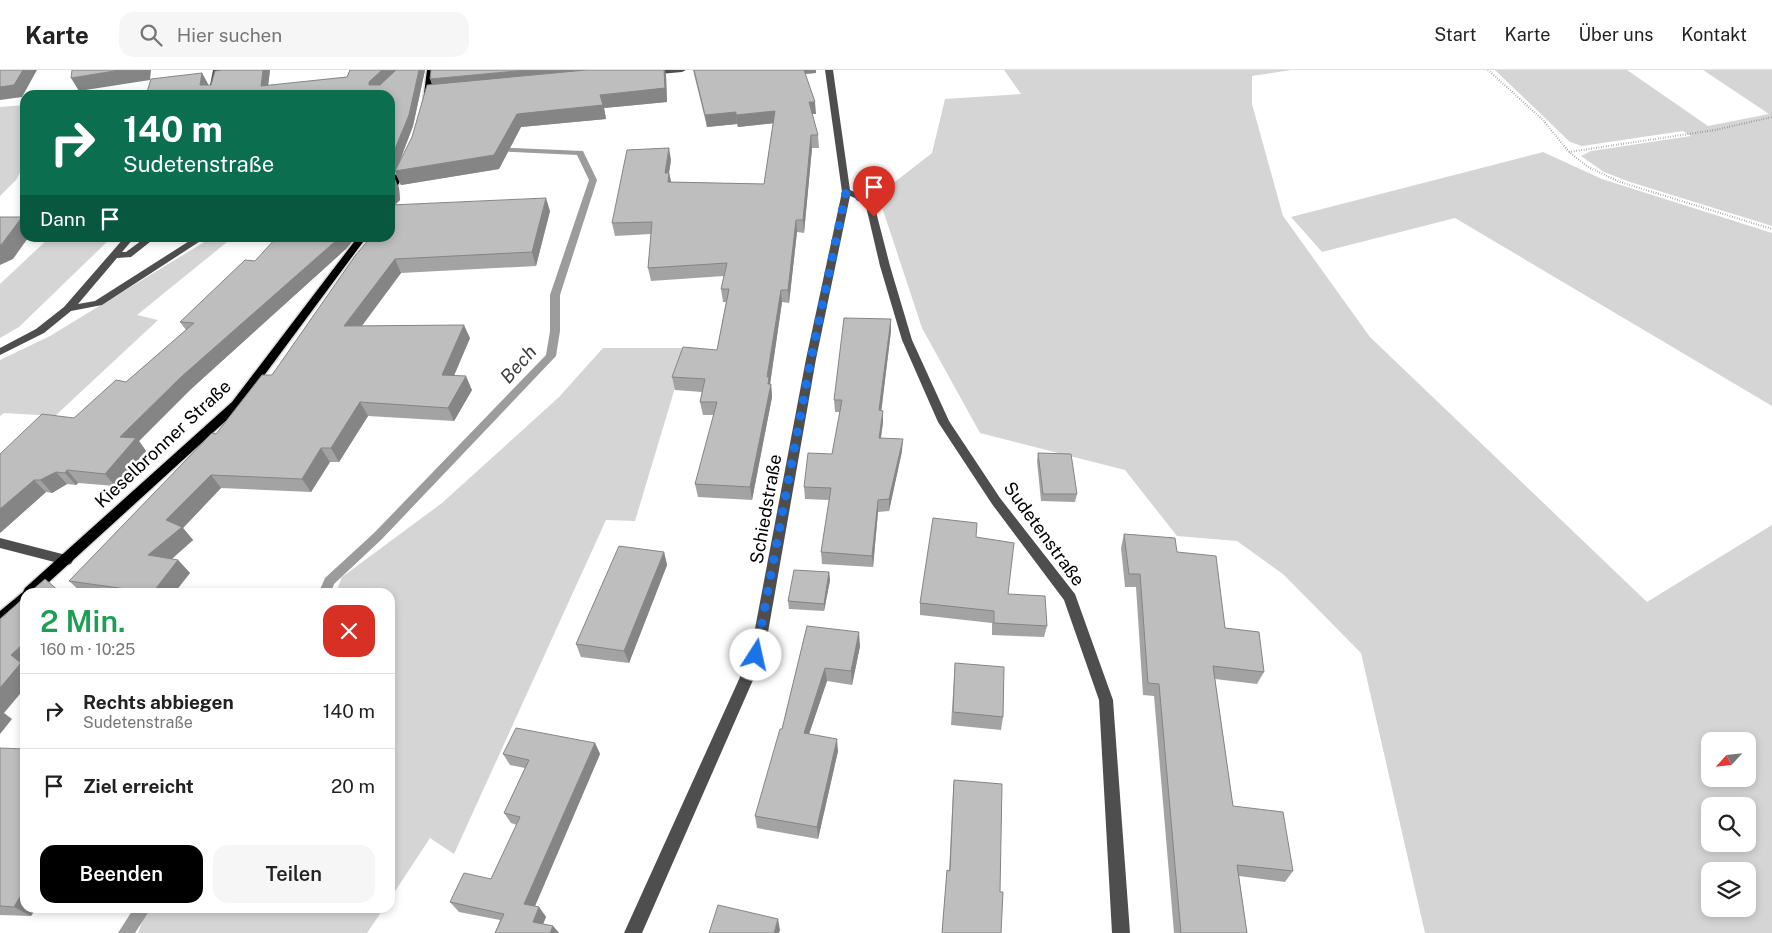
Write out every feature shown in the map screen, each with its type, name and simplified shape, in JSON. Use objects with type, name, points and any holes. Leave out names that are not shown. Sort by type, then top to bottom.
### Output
[{"type":"main road","points":[[425,110],[432,95],[431,70]]},
{"type":"main road","points":[[395,184],[411,152]]},
{"type":"main road","name":"Kieselbronner Straße","points":[[34,588],[236,405],[358,242]]},
{"type":"main road","points":[[0,619],[20,601]]},
{"type":"street","points":[[213,90],[217,70]]},
{"type":"street","points":[[641,74],[682,70]]},
{"type":"street","name":"Schiedstraße","points":[[633,933],[756,655],[811,359],[846,192],[829,70]]},
{"type":"street","name":"Sudetenstraße","points":[[846,192],[869,200],[884,266],[906,340],[944,422],[996,501],[1070,598],[1106,700],[1121,933]]},
{"type":"street","points":[[0,352],[40,331],[68,309],[125,242]]},
{"type":"street","points":[[114,255],[128,255],[145,242]]},
{"type":"street","points":[[68,309],[98,303],[194,242]]},
{"type":"street","points":[[0,542],[66,560]]},
{"type":"path","points":[[1488,70],[1543,120],[1569,152],[1588,167],[1620,182],[1772,229]]},
{"type":"path","points":[[1569,152],[1715,130],[1772,116]]},
{"type":"shaded area","points":[[1004,70],[1291,70],[1252,76],[1252,104],[1283,216],[1370,337],[1647,602],[1772,525],[1772,933],[1425,933],[1361,653],[1284,575],[1237,541],[1177,536],[1125,470],[980,433],[922,328],[878,195],[932,153],[945,99],[1021,94]]},
{"type":"shaded area","points":[[1495,70],[1627,70],[1708,126],[1769,114],[1703,70],[1772,70],[1772,226],[1630,182],[1604,172],[1581,156],[1591,151],[1691,136],[1683,131],[1582,146],[1570,142]]},
{"type":"shaded area","points":[[20,105],[20,173],[16,180],[0,196],[0,107]]},
{"type":"shaded area","points":[[1543,152],[1602,179],[1772,233],[1772,406],[1455,218],[1322,252],[1291,217]]},
{"type":"shaded area","points":[[45,242],[107,242],[19,327],[0,338],[0,284]]},
{"type":"shaded area","points":[[204,242],[227,242],[137,315],[158,320],[55,416],[4,413],[0,416],[0,360],[50,336]]},
{"type":"shaded area","points":[[603,348],[687,348],[635,521],[606,520],[454,854],[430,838],[395,891],[395,588],[338,588],[342,577],[442,503],[559,397]]},
{"type":"shaded area","points":[[145,913],[381,913],[367,933],[138,933]]},
{"type":"building","points":[[0,70],[23,70],[14,85],[0,87]]},
{"type":"building","points":[[72,70],[120,70],[71,78]]},
{"type":"building","points":[[263,70],[261,86],[347,77],[350,70],[382,70],[369,82],[369,85],[380,85],[396,70],[419,70],[409,115],[395,149],[395,90],[148,90],[151,79],[202,73],[200,85],[211,85],[215,71]]},
{"type":"building","points":[[431,70],[527,70],[430,79]]},
{"type":"building","points":[[586,70],[664,70],[665,88],[600,95],[603,105],[517,114],[494,155],[395,171],[412,137],[427,85]]},
{"type":"building","points":[[694,70],[804,70],[815,102],[809,102],[818,135],[811,135],[803,220],[796,220],[788,290],[781,290],[767,377],[769,377],[768,384],[771,384],[750,487],[695,484],[717,402],[700,402],[705,379],[672,377],[683,347],[717,350],[729,289],[721,289],[727,263],[648,268],[652,222],[612,223],[627,150],[669,148],[665,173],[669,173],[668,182],[764,184],[775,111],[736,115],[736,112],[705,115]]},
{"type":"building","points":[[546,198],[532,252],[395,259],[344,326],[464,325],[442,375],[466,376],[448,408],[360,402],[331,448],[321,448],[302,479],[211,475],[166,520],[182,527],[148,555],[178,560],[156,588],[119,588],[69,581],[212,433],[216,434],[262,375],[272,375],[367,242],[395,242],[395,205]]},
{"type":"building","points":[[0,217],[20,217],[20,220],[0,245]]},
{"type":"building","points":[[272,242],[334,242],[181,377],[120,437],[136,438],[105,474],[67,470],[65,473],[56,472],[40,480],[34,480],[0,509],[0,454],[42,414],[74,418],[116,380],[126,382],[194,323],[180,322],[245,260],[255,261]]},
{"type":"building","points":[[844,318],[891,319],[879,410],[883,411],[879,438],[903,439],[889,499],[878,500],[872,556],[821,552],[831,488],[804,487],[808,453],[832,454],[842,400],[834,400]]},
{"type":"building","points":[[1038,453],[1071,454],[1077,494],[1043,494]]},
{"type":"building","points":[[933,518],[977,523],[976,537],[1014,543],[1008,594],[1045,596],[1047,626],[994,623],[994,611],[920,603]]},
{"type":"building","points":[[1124,534],[1175,538],[1177,552],[1216,556],[1225,628],[1259,632],[1264,672],[1213,666],[1233,806],[1283,812],[1293,871],[1237,865],[1247,933],[1181,933],[1159,684],[1148,683],[1140,574],[1129,574]]},
{"type":"building","points":[[619,546],[664,552],[624,651],[576,644]]},
{"type":"building","points":[[794,570],[829,572],[824,604],[788,601]]},
{"type":"building","points":[[45,579],[55,588],[35,588]]},
{"type":"building","points":[[20,601],[20,647],[11,655],[20,664],[0,688],[0,619]]},
{"type":"building","points":[[807,626],[859,632],[851,671],[825,668],[804,733],[837,739],[817,827],[755,816],[780,729],[782,729]]},
{"type":"building","points":[[955,663],[1004,667],[1003,717],[953,712]]},
{"type":"building","points":[[516,728],[595,743],[524,904],[539,907],[533,922],[553,926],[550,933],[495,933],[504,914],[450,902],[464,873],[491,879],[520,817],[504,813],[529,760],[503,754]]},
{"type":"building","points":[[0,748],[20,749],[20,897],[14,907],[0,906]]},
{"type":"building","points":[[954,780],[1002,784],[1000,892],[1003,892],[1001,933],[942,933],[947,870],[950,871]]},
{"type":"building","points":[[718,905],[778,919],[774,933],[709,933]]},
{"type":"waterway","name":"Bech","points":[[326,588],[329,581],[378,536],[551,356],[555,331],[555,295],[593,180],[580,153],[495,149]]},
{"type":"waterway","name":"Bech","points":[[126,933],[140,913]]},
{"type":"route","points":[[756,655],[811,359],[846,192],[869,200],[874,217]]}]
